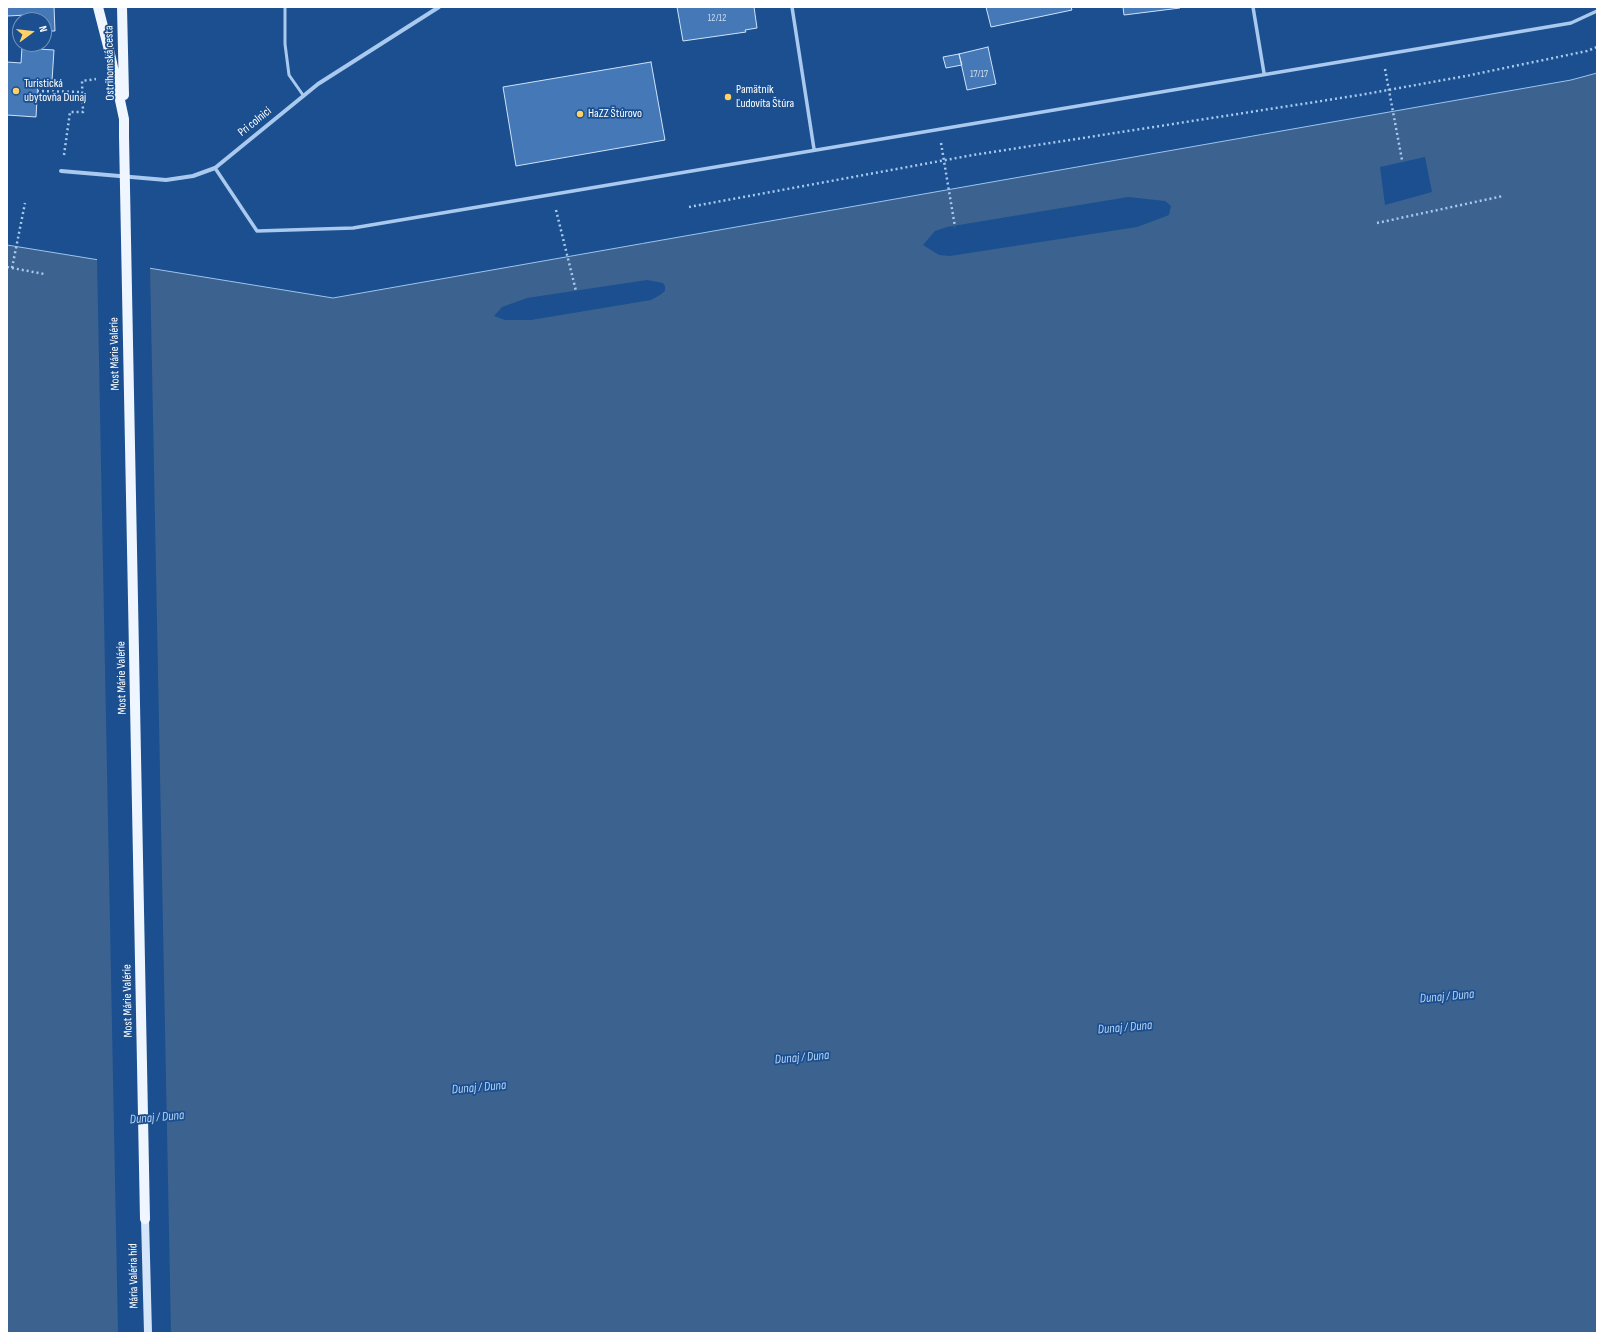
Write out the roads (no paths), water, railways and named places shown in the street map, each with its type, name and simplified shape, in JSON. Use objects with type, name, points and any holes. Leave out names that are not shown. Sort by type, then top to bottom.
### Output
[{"type":"main road","points":[[98,7],[124,119]]},
{"type":"main road","name":"Ostrihomská cesta","points":[[122,7],[124,119]]},
{"type":"main road","name":"Most Márie Valérie","points":[[124,119],[145,1219]]},
{"type":"main road","name":"Mária Valéria híd","points":[[145,1219],[148,1333]]},
{"type":"street","name":"Pri colnici","points":[[62,171],[166,180],[193,176],[215,168],[318,84],[439,7]]},
{"type":"street","points":[[792,7],[814,149]]},
{"type":"street","points":[[1253,7],[1264,73]]},
{"type":"street","points":[[215,168],[257,231],[353,228],[1264,73],[1571,23],[1597,11]]},
{"type":"lane","points":[[285,7],[285,44],[288,75],[303,95]]},
{"type":"water","name":"Dunaj / Duna","points":[[1597,73],[1597,1333],[7,1333],[7,245],[333,298],[1571,80]]},
{"type":"place","name":"Turistická ubytovňa Dunaj","points":[[16,91]]},
{"type":"place","name":"Pamätník Ľudovíta Štúra","points":[[728,97]]},
{"type":"place","name":"HaZZ Štúrovo","points":[[580,114]]}]
